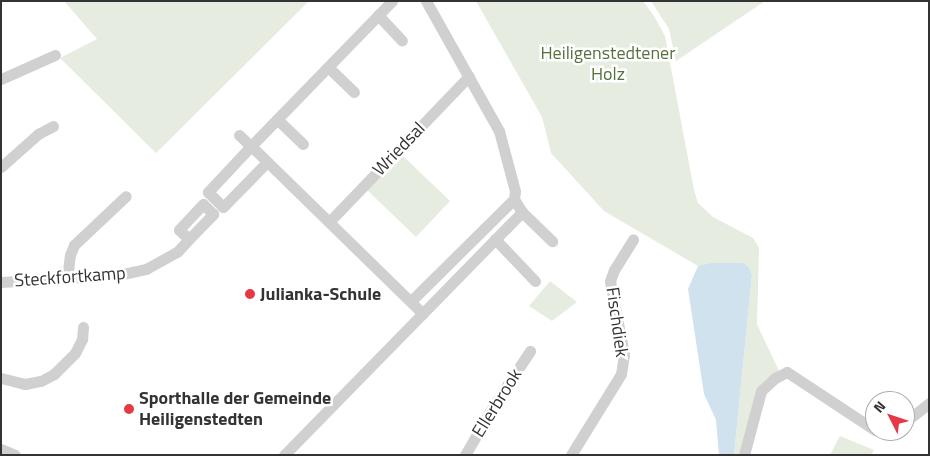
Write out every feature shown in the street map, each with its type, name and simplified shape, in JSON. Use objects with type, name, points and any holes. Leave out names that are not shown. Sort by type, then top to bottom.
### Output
[{"type":"street","points":[[267,162],[223,207],[208,192],[250,146],[392,1]]},
{"type":"street","points":[[426,1],[499,131],[515,190],[514,199],[522,212],[552,241]]},
{"type":"street","points":[[378,15],[402,40]]},
{"type":"street","points":[[1,79],[55,55]]},
{"type":"street","points":[[328,67],[354,92]]},
{"type":"street","name":"Wriedsal","points":[[329,222],[469,76]]},
{"type":"street","points":[[277,119],[303,144]]},
{"type":"street","points":[[1,167],[30,140],[53,126]]},
{"type":"street","points":[[239,135],[423,314]]},
{"type":"street","points":[[67,279],[70,255],[74,245],[126,196]]},
{"type":"street","points":[[411,301],[514,199]]},
{"type":"street","points":[[284,455],[522,212]]},
{"type":"street","points":[[495,239],[535,281]]},
{"type":"street","name":"Steckfortkamp","points":[[1,282],[118,275],[146,269],[172,256],[189,240]]},
{"type":"street","name":"Fischdiek","points":[[571,455],[621,374],[624,354],[610,281],[614,270],[633,240]]},
{"type":"street","points":[[1,378],[25,384],[40,381],[54,374],[75,353],[82,339],[83,327]]},
{"type":"street","name":"Ellerbrook","points":[[465,455],[494,405],[530,351]]},
{"type":"street","points":[[744,455],[761,391],[775,378],[787,372],[865,422]]},
{"type":"street","points":[[915,414],[929,403]]},
{"type":"street","points":[[1,449],[15,455]]},
{"type":"green space","points":[[64,1],[309,1],[156,153],[60,58],[97,39]]},
{"type":"green space","name":"Heiligenstedtener Holz","points":[[476,1],[643,1],[654,16],[665,36],[698,203],[713,217],[753,238],[759,248],[757,324],[779,371],[765,380],[739,455],[734,455],[752,275],[749,267],[743,263],[710,263],[698,266],[604,211],[551,153],[542,117]]},
{"type":"green space","points":[[651,1],[765,1],[676,61],[669,29]]},
{"type":"green space","points":[[400,153],[450,201],[416,237],[366,189]]},
{"type":"green space","points":[[550,281],[577,302],[552,321],[529,306]]},
{"type":"green space","points":[[840,436],[874,450],[871,455],[830,455]]},
{"type":"water","points":[[710,263],[743,263],[749,267],[752,275],[734,455],[719,455],[716,420],[704,394],[688,289],[698,266]]},
{"type":"place","name":"Julianka-Schule","points":[[250,294]]},
{"type":"place","name":"Sporthalle der Gemeinde Heiligenstedten","points":[[129,409]]}]
